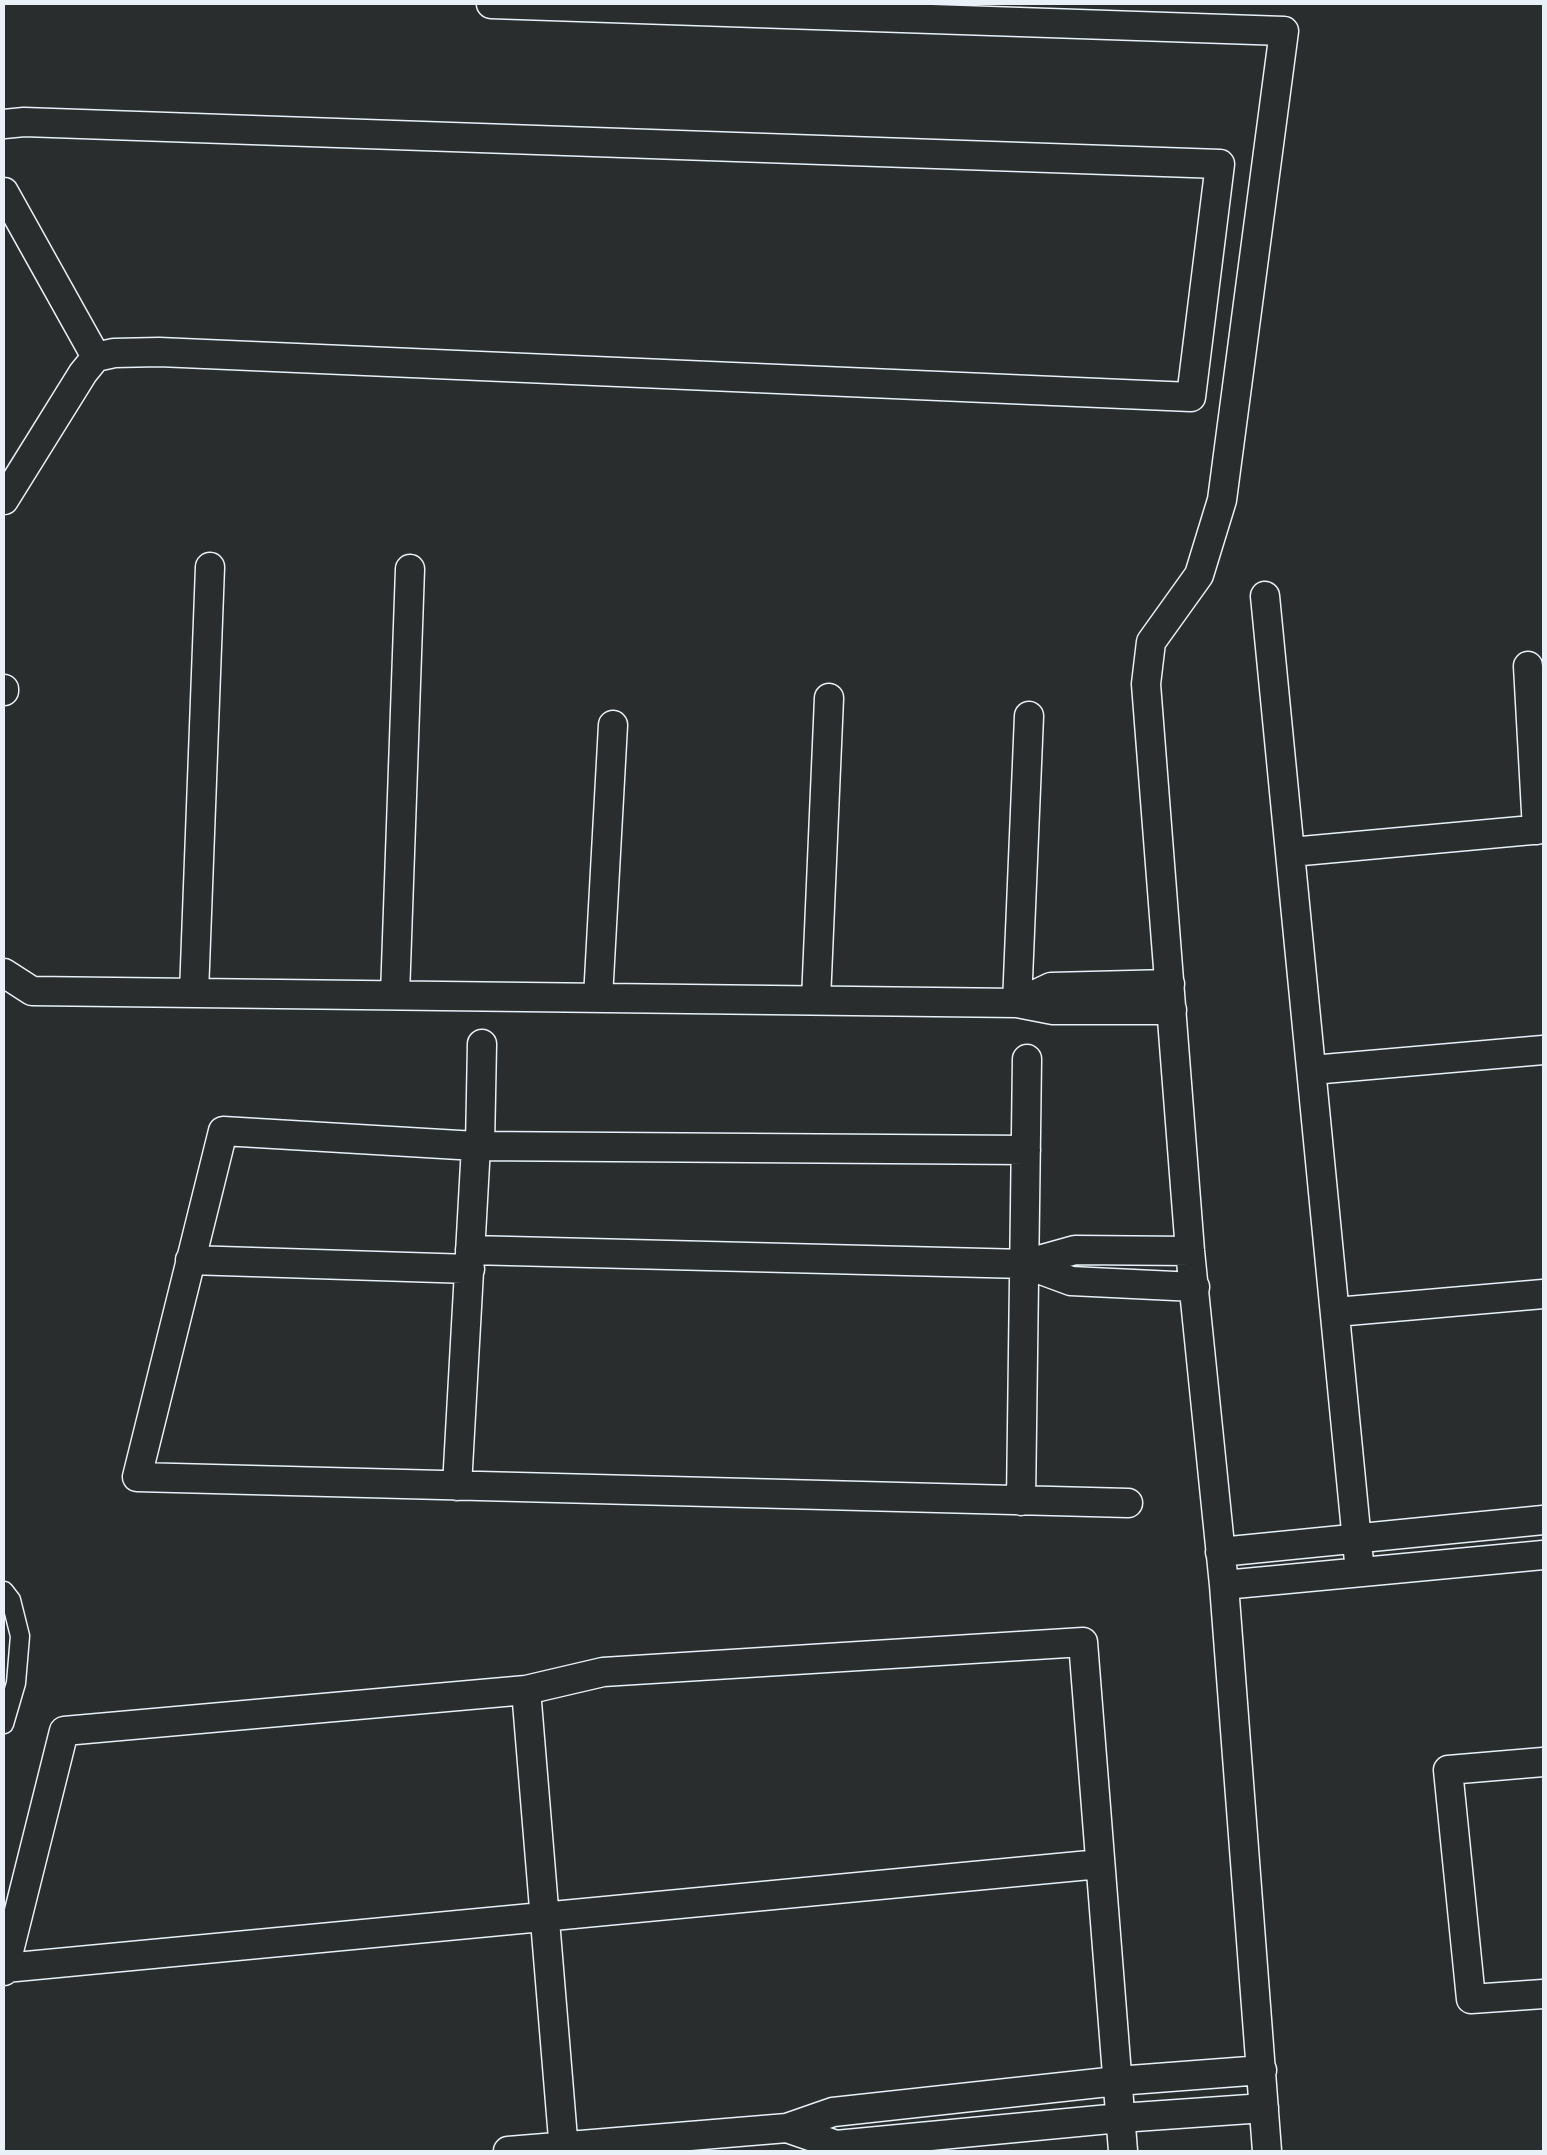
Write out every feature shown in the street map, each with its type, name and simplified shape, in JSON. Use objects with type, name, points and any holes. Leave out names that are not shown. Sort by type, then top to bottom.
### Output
[{"type":"street","points":[[491,4],[1284,32],[1222,500],[1199,575],[1151,642],[1146,684],[1190,1251],[1224,1585],[1267,2151]]},
{"type":"street","points":[[4,124],[24,122],[1220,164],[1191,397],[159,352],[114,353],[96,358],[83,373],[4,500]]},
{"type":"street","points":[[4,192],[96,358]]},
{"type":"street","points":[[194,993],[210,567]]},
{"type":"street","points":[[396,995],[410,569]]},
{"type":"street","points":[[1266,596],[1360,1572]]},
{"type":"street","points":[[1291,852],[1540,830],[1528,666]]},
{"type":"street","points":[[816,1000],[830,698]]},
{"type":"street","points":[[1017,1003],[1029,716]]},
{"type":"street","points":[[598,998],[613,725]]},
{"type":"street","points":[[4,974],[32,991],[1017,1003],[1051,987],[1171,997]]},
{"type":"street","points":[[457,1486],[478,1146],[482,1044]]},
{"type":"street","points":[[1312,1070],[1543,1050]]},
{"type":"street","points":[[1021,1501],[1027,1059]]},
{"type":"street","points":[[1026,1150],[478,1146],[224,1131],[190,1260],[137,1477],[1128,1503]]},
{"type":"street","points":[[190,1260],[470,1259],[1025,1264],[1075,1250],[1190,1251]]},
{"type":"street","points":[[1025,1264],[1071,1281],[1195,1287]]},
{"type":"street","points":[[1336,1312],[1543,1294]]},
{"type":"street","points":[[1220,1552],[1543,1520]]},
{"type":"street","points":[[1224,1585],[1543,1555]]},
{"type":"street","points":[[1100,1864],[4,1970],[64,1731],[526,1690],[603,1672],[1083,1642],[1123,2151]]},
{"type":"street","points":[[526,1690],[564,2149]]},
{"type":"street","points":[[1543,1762],[1448,1770],[1470,1999],[1543,1994]]},
{"type":"street","points":[[508,2151],[564,2149],[787,2128],[834,2112],[1117,2081],[1262,2070]]},
{"type":"street","points":[[787,2128],[836,2144],[1120,2118],[1264,2108]]},
{"type":"lane","points":[[4,1591],[11,1600],[20,1636],[16,1683],[4,1724]]}]
